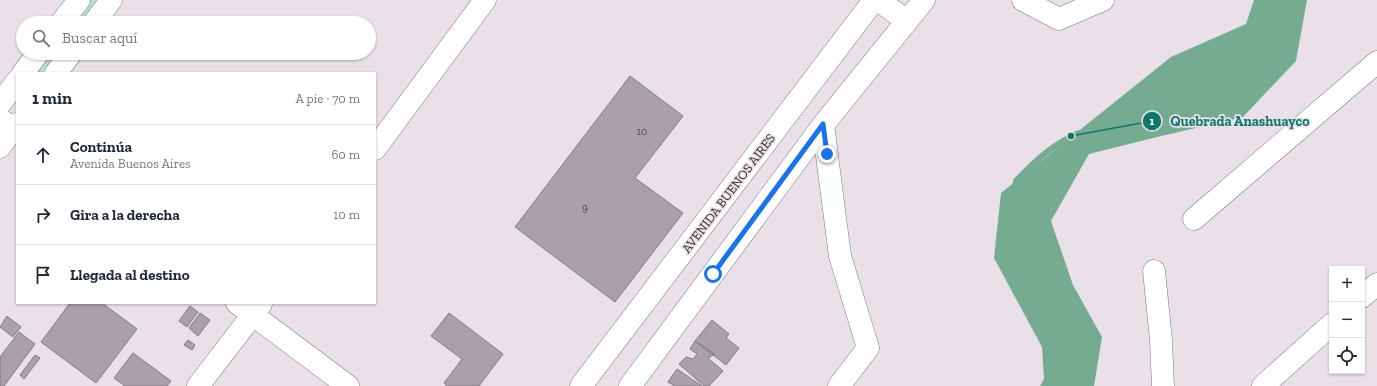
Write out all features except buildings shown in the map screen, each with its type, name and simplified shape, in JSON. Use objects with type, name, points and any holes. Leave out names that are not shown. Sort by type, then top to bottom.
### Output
[{"type":"street","points":[[66,16],[79,0]]},
{"type":"street","points":[[99,16],[111,0]]},
{"type":"street","points":[[376,148],[485,0]]},
{"type":"street","name":"AVENIDA BUENOS AIRES","points":[[581,386],[874,0]]},
{"type":"street","points":[[878,0],[907,22]]},
{"type":"street","points":[[630,386],[823,124],[924,0]]},
{"type":"street","points":[[1023,0],[1059,19],[1103,0]]},
{"type":"street","points":[[24,72],[33,60]]},
{"type":"street","points":[[57,72],[66,60]]},
{"type":"street","points":[[1194,219],[1377,62]]},
{"type":"street","points":[[0,104],[16,82]]},
{"type":"street","points":[[823,124],[840,256],[868,348],[839,386]]},
{"type":"street","points":[[0,146],[12,126]]},
{"type":"street","points":[[1154,271],[1161,340],[1163,386]]},
{"type":"street","points":[[1365,294],[1377,284]]},
{"type":"street","points":[[198,386],[251,307],[348,386]]},
{"type":"street","points":[[1263,386],[1329,327]]},
{"type":"shaded area","points":[[90,0],[99,0],[87,16],[77,16]]},
{"type":"shaded area","points":[[1254,0],[1307,0],[1296,61],[1243,117],[1089,154],[1051,221],[1073,285],[1102,337],[1094,386],[1040,386],[1044,379],[1042,347],[994,258],[1001,193],[1171,57],[1246,24]]},
{"type":"shaded area","points":[[44,60],[54,60],[45,72],[35,72]]},
{"type":"waterway","points":[[1015,188],[1016,181],[1037,160],[1061,142],[1079,133]]},
{"type":"place","name":"Quebrada Anashuayco","points":[[1071,136]]},
{"type":"route","points":[[713,274],[823,124],[827,154]]}]
